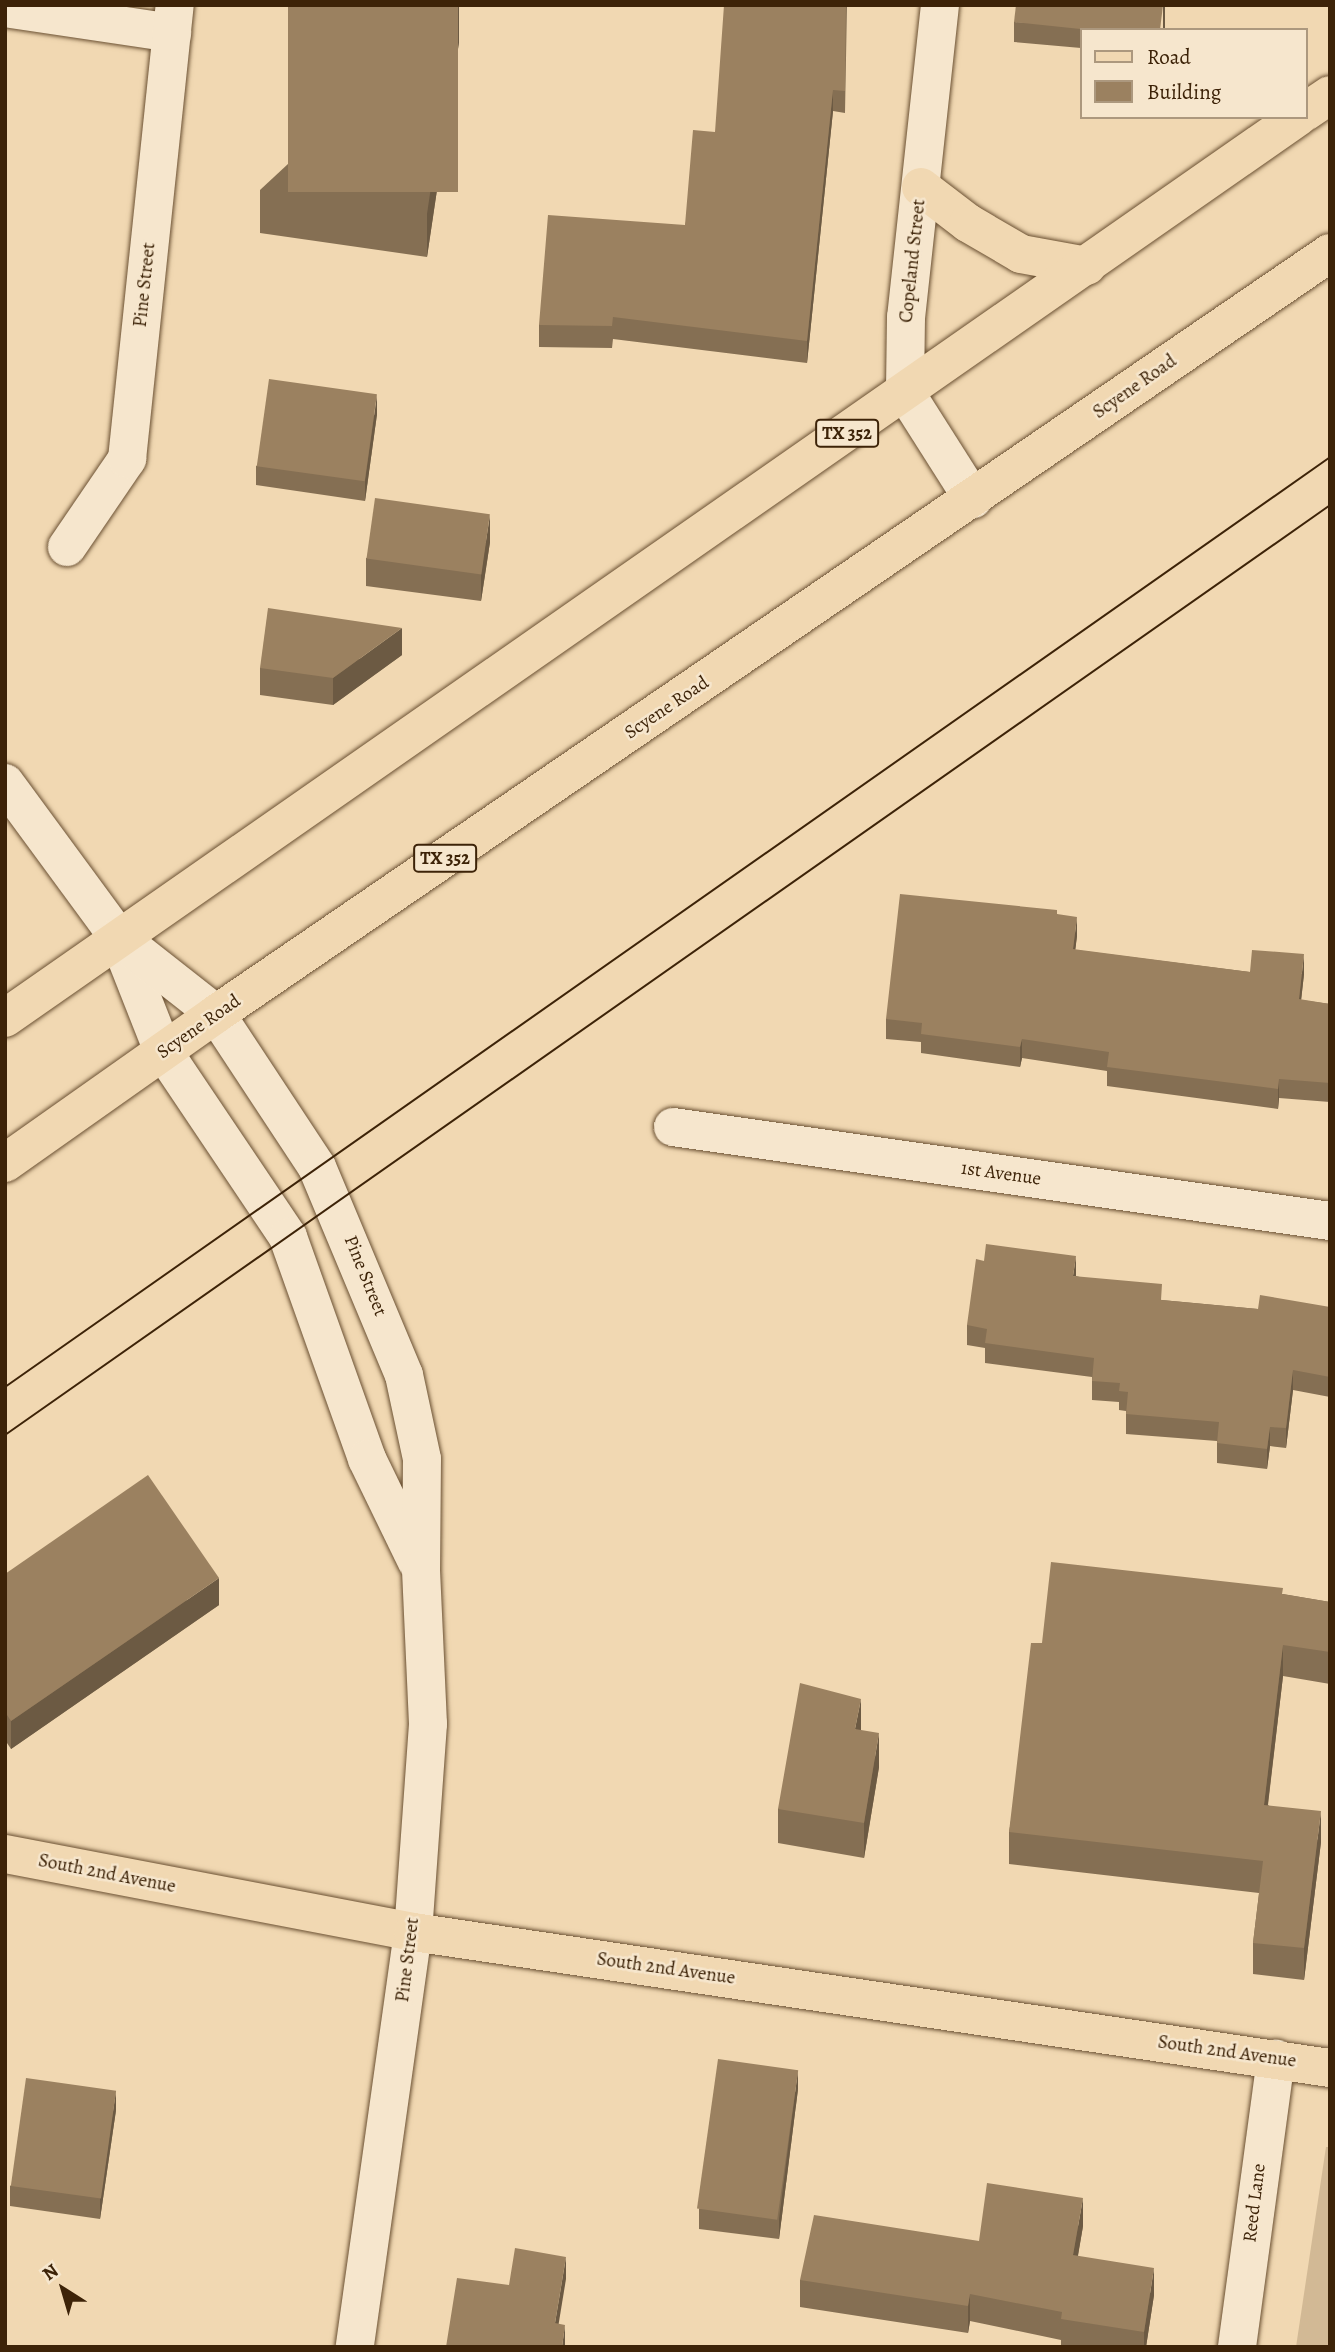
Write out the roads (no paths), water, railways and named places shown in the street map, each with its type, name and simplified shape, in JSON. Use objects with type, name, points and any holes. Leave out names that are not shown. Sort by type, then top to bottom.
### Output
[{"type":"main road","points":[[1307,111],[1330,95]]},
{"type":"main road","name":"TX 352","points":[[5,1018],[1295,119]]},
{"type":"main road","points":[[921,187],[968,223],[1021,254],[1087,266]]},
{"type":"main road","name":"Scyene Road","points":[[5,1163],[216,1014],[1330,253]]},
{"type":"main road","name":"South 2nd Avenue","points":[[5,1854],[413,1931],[1330,2068]]},
{"type":"street","name":"Copeland Street","points":[[905,392],[906,317],[940,5]]},
{"type":"street","points":[[5,8],[173,19]]},
{"type":"street","name":"Pine Street","points":[[67,547],[127,459],[173,19]]},
{"type":"street","points":[[905,392],[972,499]]},
{"type":"street","points":[[5,783],[118,937]]},
{"type":"street","name":"Pine Street","points":[[118,937],[216,1014],[317,1167],[404,1375],[422,1459],[421,1570],[429,1724],[413,1931],[355,2347]]},
{"type":"street","name":"Pine Street","points":[[118,937],[163,1051],[288,1237],[367,1459],[421,1570]]},
{"type":"street","name":"1st Avenue","points":[[673,1127],[1330,1221]]},
{"type":"street","name":"Reed Lane","points":[[1237,2347],[1276,2059]]},
{"type":"tram line","points":[[5,1387],[1330,457]]},
{"type":"tram line","points":[[5,1435],[1330,505]]}]
